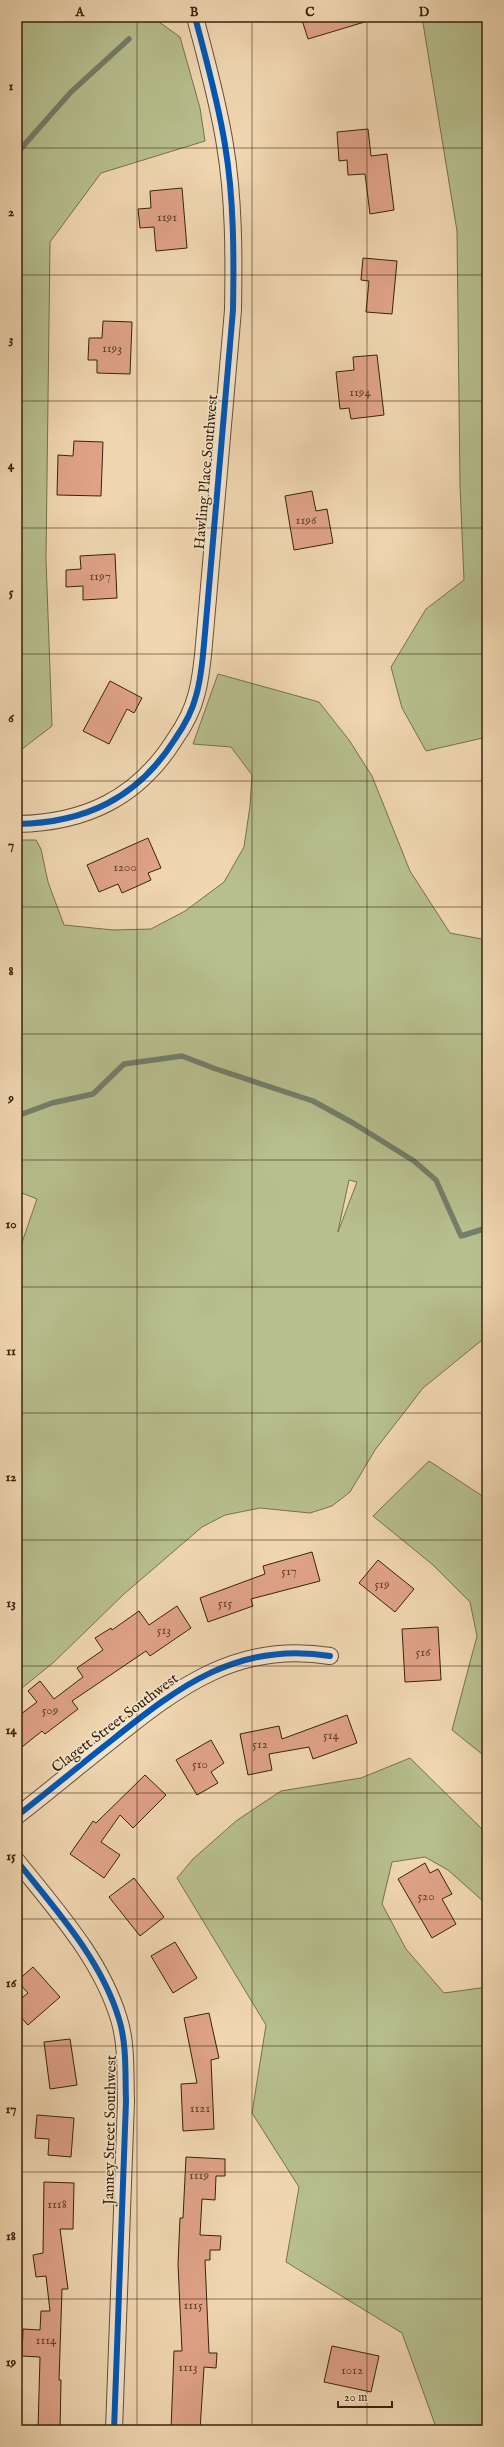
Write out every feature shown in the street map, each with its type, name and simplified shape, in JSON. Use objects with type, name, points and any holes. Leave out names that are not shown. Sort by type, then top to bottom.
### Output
[{"type":"street","name":"Hawling Place Southwest","points":[[17,824],[45,823],[66,819],[94,810],[117,799],[138,784],[157,765],[185,723],[196,697],[202,668],[233,310],[234,258],[232,201],[225,146],[215,92],[195,17]]},
{"type":"street","name":"Clagett Street Southwest","points":[[17,1816],[163,1699],[192,1681],[236,1662],[261,1656],[284,1652],[330,1656]]},
{"type":"street","name":"Janney Street Southwest","points":[[17,1861],[86,1951],[108,1988],[119,2020],[124,2048],[126,2101],[114,2430]]},
{"type":"green space","points":[[20,17],[152,17],[180,37],[200,108],[205,141],[101,173],[50,242],[46,559],[52,726],[17,753],[17,19]]},
{"type":"green space","points":[[422,17],[487,17],[487,737],[426,751],[402,708],[391,667],[426,609],[464,580],[460,485],[457,231]]},
{"type":"green space","points":[[218,674],[319,702],[349,740],[372,776],[410,871],[450,933],[487,940],[487,1336],[423,1388],[375,1450],[350,1492],[332,1506],[310,1513],[260,1508],[225,1515],[202,1527],[124,1594],[54,1662],[17,1692],[17,1257],[37,1199],[17,1191],[17,840],[36,840],[41,849],[48,882],[64,925],[113,930],[151,929],[185,911],[224,882],[244,847],[250,806],[252,775],[231,747],[193,744]],"holes":[[[349,1180],[357,1182],[338,1232]]]},
{"type":"green space","points":[[429,1461],[487,1499],[487,1758],[452,1730],[477,1636],[470,1602],[433,1565],[373,1516]]},
{"type":"green space","points":[[410,1758],[487,1834],[487,1912],[484,1902],[448,1870],[425,1857],[392,1862],[382,1904],[406,1949],[444,1993],[487,1987],[487,2430],[437,2430],[402,2333],[286,2262],[299,2187],[252,2113],[266,2025],[177,1878],[193,1859],[236,1821],[281,1791],[361,1778]]},
{"type":"building","points":[[312,17],[367,17],[368,21],[308,39],[302,20]]},
{"type":"building","points":[[368,129],[371,156],[387,154],[394,210],[370,214],[365,174],[348,175],[347,160],[339,161],[337,132]]},
{"type":"building","points":[[182,188],[187,248],[156,251],[154,227],[140,228],[138,209],[151,208],[150,191]]},
{"type":"building","points":[[363,258],[397,261],[392,314],[366,312],[369,281],[361,280]]},
{"type":"building","points":[[103,321],[132,322],[130,374],[97,373],[97,360],[88,360],[89,338],[102,338]]},
{"type":"building","points":[[377,355],[384,415],[351,419],[349,408],[340,409],[336,372],[354,370],[353,357]]},
{"type":"building","points":[[74,441],[103,442],[101,496],[57,495],[58,455],[73,456]]},
{"type":"building","points":[[312,491],[316,511],[327,509],[333,543],[294,550],[285,496]]},
{"type":"building","points":[[115,554],[117,598],[83,600],[83,586],[66,587],[66,570],[81,569],[80,556]]},
{"type":"building","points":[[110,681],[142,698],[134,713],[127,709],[109,744],[83,731]]},
{"type":"building","points":[[148,838],[161,868],[148,873],[151,880],[122,893],[118,884],[99,892],[87,865]]},
{"type":"building","points":[[312,1552],[320,1581],[251,1599],[253,1606],[208,1622],[200,1598],[265,1574],[263,1566]]},
{"type":"building","points":[[378,1560],[414,1589],[395,1612],[359,1583]]},
{"type":"building","points":[[177,1606],[191,1628],[150,1656],[146,1651],[72,1701],[78,1709],[45,1734],[42,1731],[17,1751],[17,1717],[37,1702],[28,1691],[40,1681],[54,1699],[83,1677],[77,1668],[103,1650],[95,1638],[111,1628],[112,1630],[139,1611],[149,1625]]},
{"type":"building","points":[[438,1627],[441,1680],[405,1682],[402,1629]]},
{"type":"building","points":[[347,1715],[357,1743],[313,1759],[309,1747],[269,1754],[272,1770],[248,1775],[240,1734],[279,1726],[282,1739]]},
{"type":"building","points":[[211,1740],[224,1763],[211,1772],[218,1783],[197,1795],[176,1760]]},
{"type":"building","points":[[145,1775],[166,1795],[133,1828],[120,1815],[101,1842],[120,1855],[104,1878],[70,1854],[93,1821],[96,1823]]},
{"type":"building","points":[[425,1863],[430,1873],[438,1869],[452,1894],[442,1899],[456,1924],[432,1938],[398,1879]]},
{"type":"building","points":[[134,1878],[164,1917],[140,1936],[109,1897]]},
{"type":"building","points":[[175,1942],[197,1978],[173,1993],[151,1956]]},
{"type":"building","points":[[33,1967],[60,1997],[28,2025],[17,2013],[17,2002],[28,1993],[17,1981]]},
{"type":"building","points":[[209,2013],[219,2058],[211,2060],[214,2129],[183,2131],[181,2084],[197,2083],[184,2018]]},
{"type":"building","points":[[70,2039],[77,2085],[50,2089],[44,2042]]},
{"type":"building","points":[[37,2115],[74,2118],[71,2157],[48,2155],[49,2139],[35,2138]]},
{"type":"building","points":[[186,2157],[225,2159],[225,2176],[216,2176],[215,2200],[202,2199],[200,2235],[221,2236],[220,2250],[210,2250],[210,2260],[205,2260],[209,2353],[217,2353],[216,2368],[204,2367],[200,2430],[171,2430],[174,2351],[182,2351],[178,2264],[180,2218],[183,2218]]},
{"type":"building","points":[[44,2182],[74,2183],[73,2229],[60,2229],[68,2289],[62,2289],[59,2380],[61,2380],[60,2430],[38,2430],[40,2357],[22,2356],[23,2329],[40,2330],[41,2311],[50,2311],[46,2276],[36,2277],[33,2255],[43,2253]]},
{"type":"building","points":[[332,2346],[379,2356],[371,2392],[324,2382]]},
{"type":"waterway","points":[[17,153],[71,92],[129,39]]},
{"type":"waterway","points":[[17,1116],[52,1103],[93,1094],[124,1064],[182,1056],[216,1069],[313,1101],[353,1123],[414,1161],[436,1180],[461,1236],[487,1228]]},
{"type":"cycle path","points":[[17,824],[65,819],[108,803],[127,792],[160,760],[175,739],[190,713],[198,688],[203,657],[233,310],[233,227],[225,145],[215,96],[195,17]]},
{"type":"cycle path","points":[[17,1816],[137,1720],[186,1686],[212,1672],[239,1662],[267,1655],[297,1653],[330,1656]]},
{"type":"cycle path","points":[[17,1861],[62,1917],[89,1956],[111,1997],[122,2029],[125,2060],[126,2101],[114,2430]]}]
